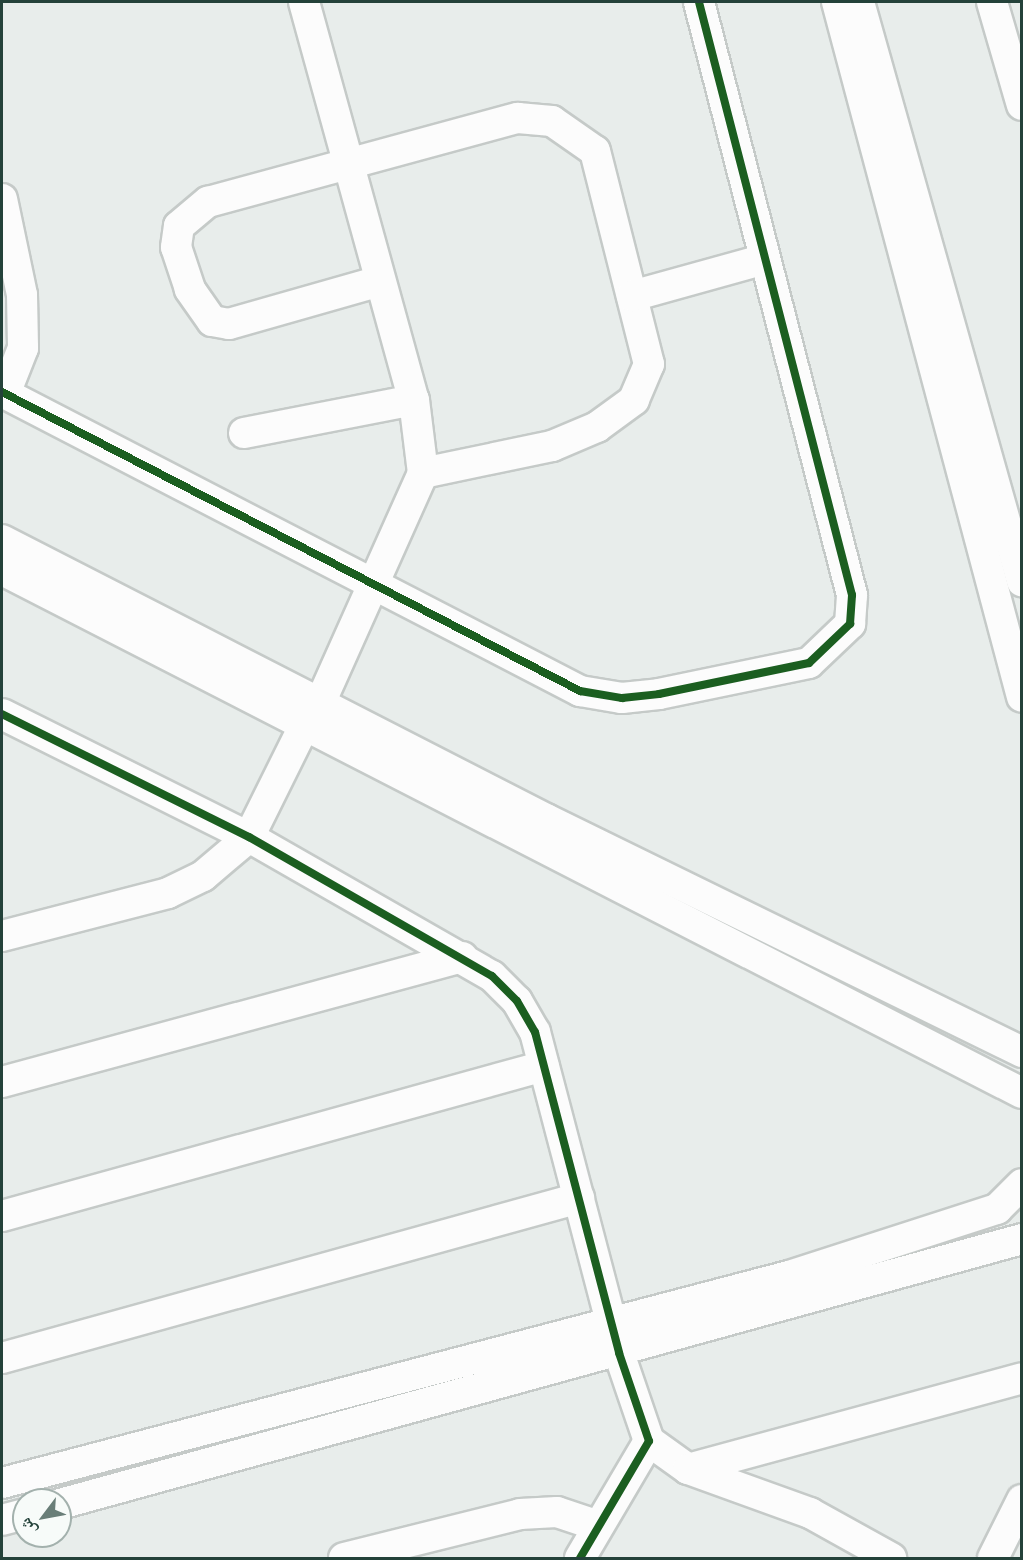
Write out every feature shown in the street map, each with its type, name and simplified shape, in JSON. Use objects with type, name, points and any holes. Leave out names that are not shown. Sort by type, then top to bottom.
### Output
[{"type":"street","points":[[303,2],[414,400],[423,473],[321,702]]},
{"type":"street","points":[[2,199],[22,295],[23,348],[3,393],[374,581],[580,691],[622,698],[774,673],[809,663],[830,647],[850,624],[852,595],[762,260],[699,2]]},
{"type":"street","points":[[837,2],[1012,568]]},
{"type":"street","points":[[859,2],[1012,568],[1022,697]]},
{"type":"street","points":[[992,2],[1022,105]]},
{"type":"street","points":[[380,281],[221,323],[201,310],[176,247],[179,226],[208,202],[518,118],[552,121],[595,151],[649,364],[634,400],[597,427],[552,446],[423,473]]},
{"type":"street","points":[[632,296],[762,260]]},
{"type":"street","points":[[244,433],[414,400]]},
{"type":"street","points":[[2,540],[1022,1052]]},
{"type":"street","points":[[2,570],[1022,1093]]},
{"type":"street","points":[[2,714],[249,837],[492,976],[517,1001],[535,1032],[615,1339],[649,1441],[688,1469],[810,1513],[891,1558]]},
{"type":"street","points":[[2,936],[168,893],[202,876],[249,837],[304,726]]},
{"type":"street","points":[[2,1082],[462,957]]},
{"type":"street","points":[[2,1216],[544,1066]]},
{"type":"street","points":[[72,1500],[615,1339],[997,1209],[1022,1184]]},
{"type":"street","points":[[2,1358],[579,1198]]},
{"type":"street","points":[[2,1483],[615,1339],[1022,1239]]},
{"type":"street","points":[[688,1469],[1022,1378]]},
{"type":"street","points":[[580,1558],[596,1525],[649,1441]]},
{"type":"street","points":[[993,1558],[1022,1500]]},
{"type":"street","points":[[344,1558],[520,1514],[557,1512],[596,1525]]},
{"type":"cycle path","points":[[2,392],[580,691],[622,698],[659,694],[809,663],[850,624],[852,595],[699,2]]},
{"type":"cycle path","points":[[2,714],[249,837],[492,976],[517,1001],[535,1032],[619,1353],[649,1441],[580,1558]]}]
